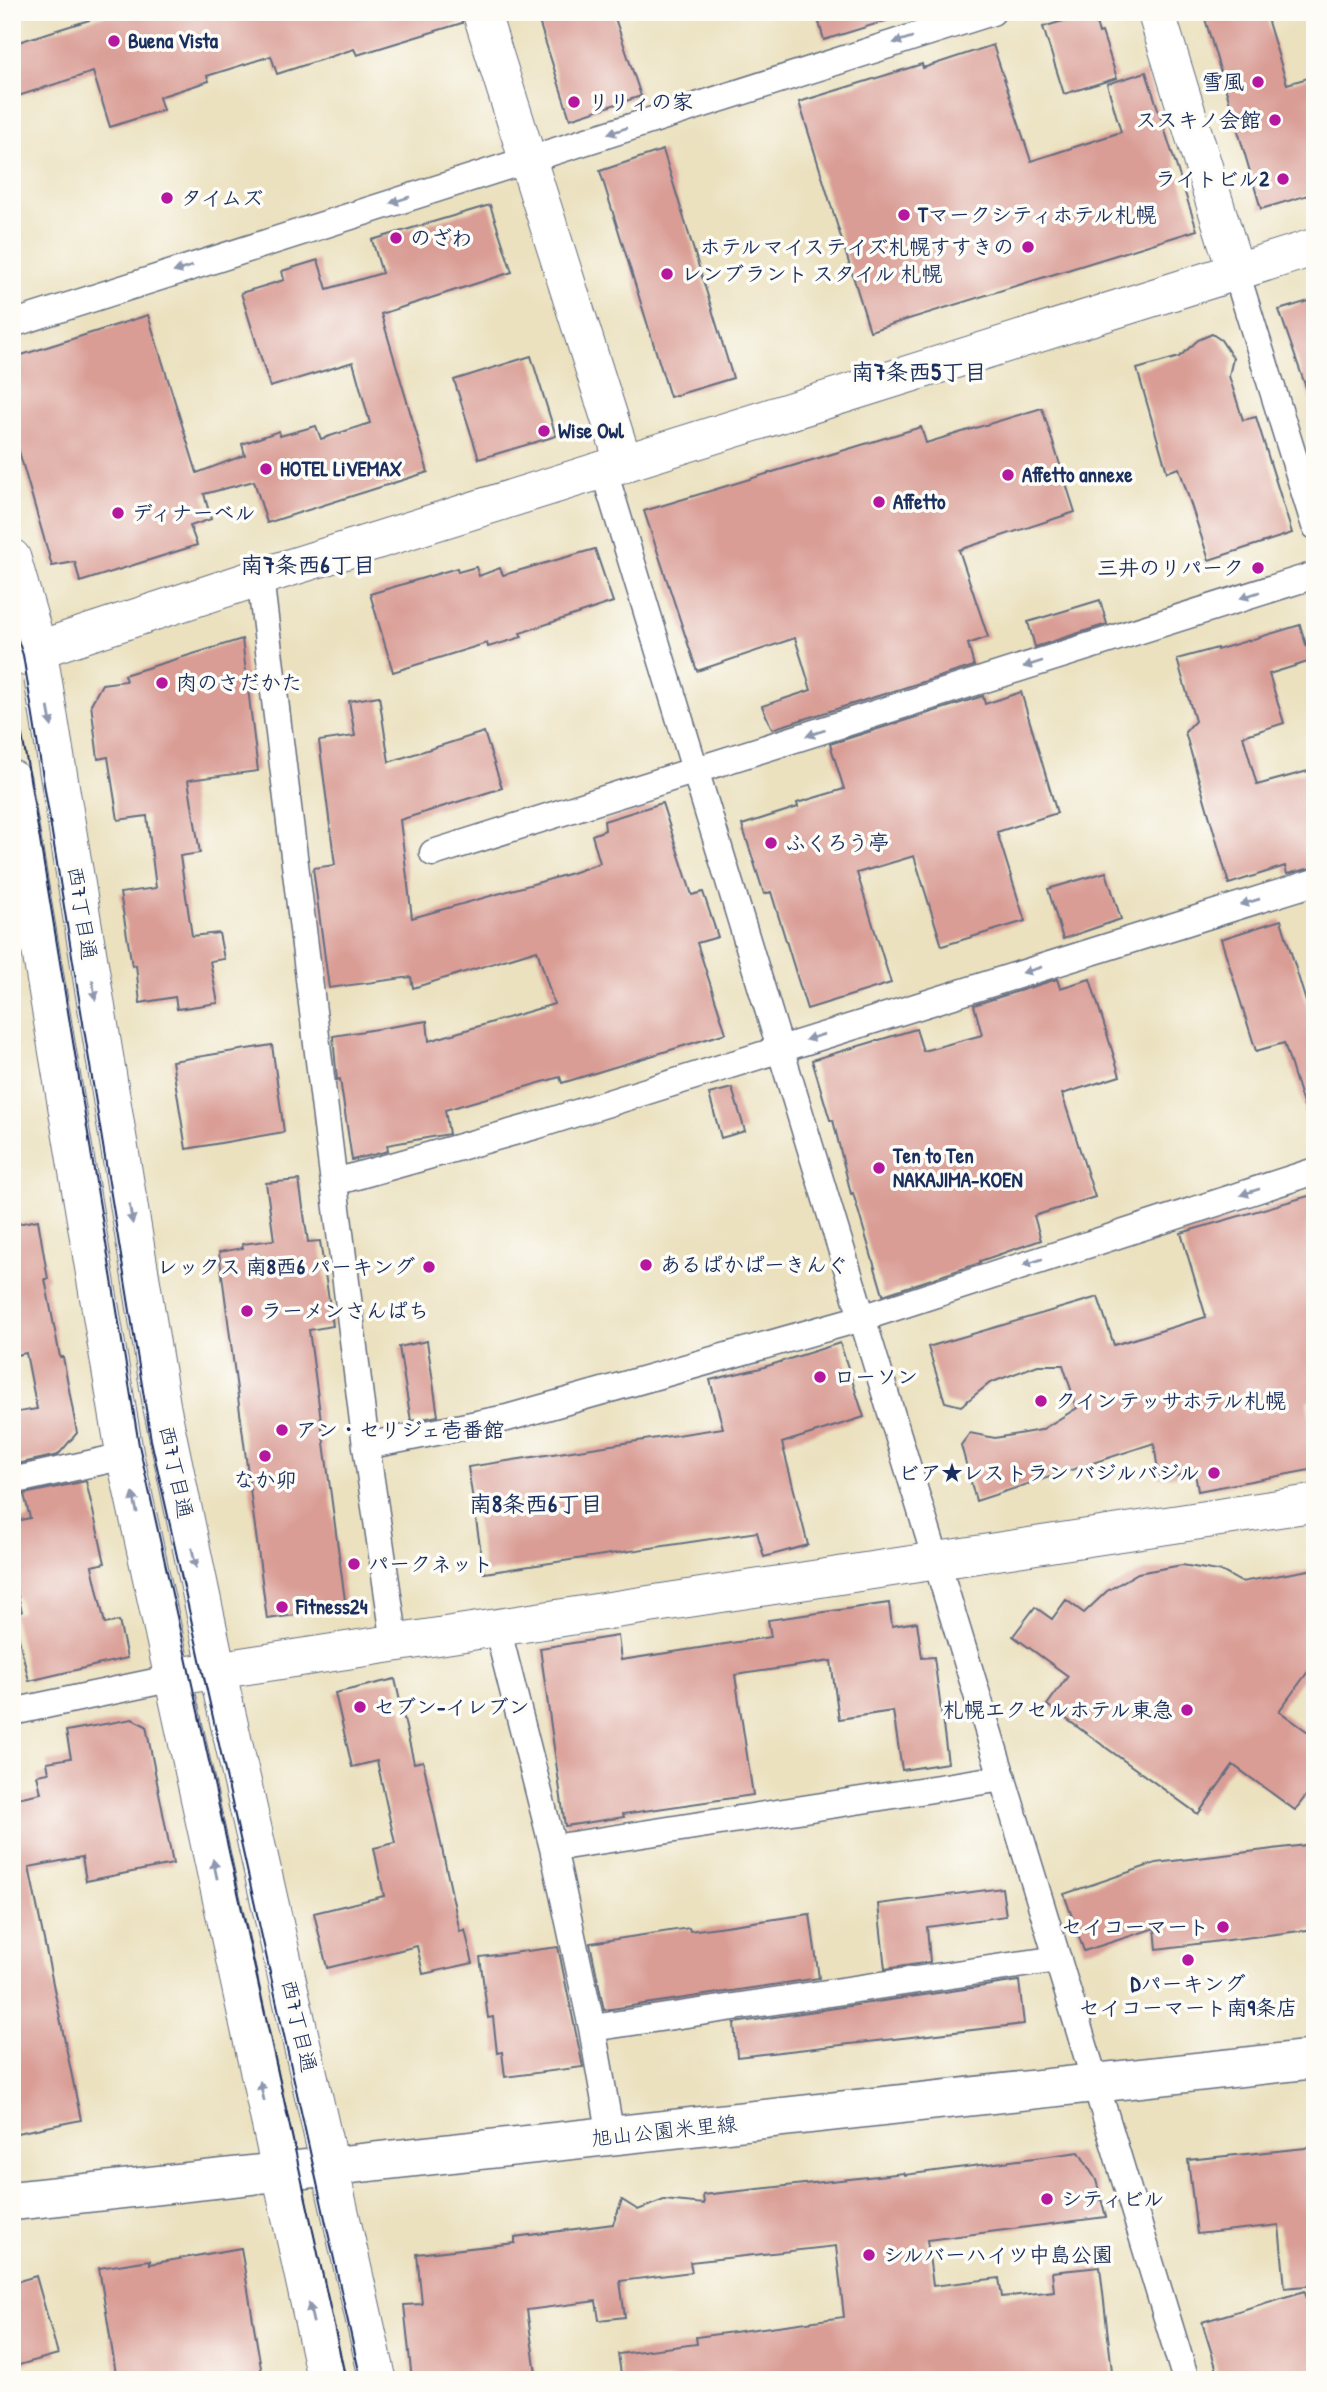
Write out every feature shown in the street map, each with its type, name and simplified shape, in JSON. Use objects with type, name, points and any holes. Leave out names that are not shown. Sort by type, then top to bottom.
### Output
[{"type":"main road","name":"旭山公園米里線","points":[[12,2201],[1315,2059]]},
{"type":"street","points":[[481,12],[528,160],[696,772],[1186,2380]]},
{"type":"street","points":[[12,324],[992,12]]},
{"type":"street","points":[[1156,12],[1315,526]]},
{"type":"street","points":[[25,654],[260,577],[1315,247]]},
{"type":"street","name":"西7丁目通","points":[[12,558],[25,654],[162,1408],[217,1670],[378,2380]]},
{"type":"street","points":[[433,853],[1315,575]]},
{"type":"street","points":[[260,577],[366,1446],[395,1643]]},
{"type":"street","points":[[12,779],[125,1456],[326,2380]]},
{"type":"street","points":[[335,1181],[535,1126],[1315,882]]},
{"type":"street","points":[[366,1446],[507,1418],[862,1318],[1315,1171]]},
{"type":"street","points":[[12,1482],[125,1456]]},
{"type":"street","points":[[12,1712],[217,1670],[1315,1503]]},
{"type":"street","points":[[497,1627],[553,1848],[592,2028],[611,2136]]},
{"type":"street","points":[[553,1848],[1003,1778]]},
{"type":"street","points":[[592,2028],[1058,1959]]},
{"type":"building","points":[[115,12],[461,12],[462,23],[357,55],[354,49],[277,74],[271,56],[207,76],[209,81],[159,97],[163,110],[110,127],[93,72],[12,98],[12,44]]},
{"type":"building","points":[[536,12],[613,12],[641,96],[570,119]]},
{"type":"building","points":[[816,12],[894,12],[895,18],[824,40]]},
{"type":"building","points":[[1093,12],[1117,78],[1064,94],[1043,27]]},
{"type":"building","points":[[1203,12],[1265,12],[1287,84],[1315,76],[1315,193],[1261,209]]},
{"type":"building","points":[[993,45],[1031,161],[1121,132],[1107,84],[1146,72],[1197,230],[870,331],[799,102],[922,64],[923,68]]},
{"type":"building","name":"レンブラント スタイル 札幌","points":[[663,150],[733,378],[670,397],[600,171]]},
{"type":"building","points":[[490,205],[512,272],[381,314],[428,472],[267,523],[254,481],[204,494],[211,519],[190,526],[197,545],[80,582],[75,562],[52,566],[12,427],[12,358],[148,315],[197,473],[245,455],[242,444],[279,431],[280,436],[316,426],[321,439],[370,423],[353,362],[270,387],[241,293],[284,280],[282,271],[318,260],[327,289],[382,273],[372,240]]},
{"type":"building","points":[[1315,299],[1315,401],[1311,402],[1279,310]]},
{"type":"building","points":[[1212,334],[1221,340],[1233,358],[1229,376],[1243,420],[1256,417],[1292,533],[1209,560],[1179,468],[1167,472],[1137,369],[1179,357],[1198,340]]},
{"type":"building","points":[[531,356],[556,436],[479,459],[454,380]]},
{"type":"building","points":[[1042,408],[1075,512],[959,550],[988,637],[968,644],[974,666],[772,729],[762,706],[811,690],[795,638],[697,671],[644,511],[921,427],[926,443]]},
{"type":"building","points":[[595,549],[613,602],[520,633],[522,637],[488,647],[487,643],[393,672],[370,594],[457,568],[458,572],[476,567],[479,576],[500,568],[503,575]]},
{"type":"building","points":[[1100,600],[1107,624],[1035,647],[1028,622]]},
{"type":"building","points":[[1300,625],[1311,661],[1269,674],[1284,723],[1243,736],[1257,785],[1315,769],[1315,867],[1287,874],[1285,866],[1229,884],[1185,732],[1195,721],[1177,659]]},
{"type":"building","points":[[242,639],[258,771],[188,780],[200,853],[180,856],[192,936],[219,933],[224,959],[210,961],[218,1003],[177,1009],[175,997],[140,1003],[136,965],[132,966],[120,893],[156,888],[147,816],[118,820],[108,757],[98,759],[91,704],[102,684],[126,681],[124,675]]},
{"type":"building","points":[[1021,692],[1057,813],[997,832],[1025,921],[942,946],[914,856],[857,873],[891,983],[807,1009],[771,892],[764,894],[742,825],[798,807],[797,803],[844,789],[830,744],[983,696],[985,704]]},
{"type":"building","points":[[379,696],[389,762],[484,732],[502,788],[400,820],[412,918],[600,863],[592,835],[605,830],[604,821],[662,803],[692,895],[703,892],[718,937],[697,943],[726,1033],[562,1083],[560,1077],[445,1110],[449,1134],[387,1145],[388,1151],[352,1160],[340,1079],[337,1080],[333,1036],[427,1021],[429,1041],[554,1004],[537,950],[413,988],[411,977],[329,988],[313,868],[335,865],[319,741],[355,736],[349,701]]},
{"type":"building","points":[[1106,872],[1121,919],[1063,939],[1048,889]]},
{"type":"building","points":[[1281,920],[1315,1031],[1315,1122],[1309,1123],[1284,1043],[1256,1051],[1221,939]]},
{"type":"building","points":[[1057,979],[1060,988],[1090,979],[1120,1076],[1062,1094],[1095,1197],[1034,1216],[1041,1240],[883,1295],[853,1193],[851,1194],[833,1120],[830,1120],[812,1060],[916,1029],[923,1051],[982,1035],[974,1005]]},
{"type":"building","points":[[272,1045],[284,1132],[186,1149],[172,1061]]},
{"type":"building","points":[[732,1088],[745,1131],[721,1138],[709,1094]]},
{"type":"building","name":"アン・セリジェ壱番館","points":[[299,1180],[308,1242],[320,1241],[333,1326],[309,1330],[346,1608],[267,1619],[219,1252],[243,1248],[242,1244],[274,1240],[266,1183]]},
{"type":"building","points":[[1315,1194],[1315,1400],[1307,1401],[1315,1446],[1315,1469],[1198,1491],[1195,1473],[1159,1478],[1154,1443],[976,1501],[961,1445],[970,1433],[995,1438],[1041,1430],[1077,1408],[1063,1365],[1038,1365],[990,1383],[961,1406],[945,1402],[928,1347],[1098,1297],[1114,1345],[1206,1317],[1181,1233]]},
{"type":"building","points":[[38,1220],[48,1279],[45,1279],[77,1433],[58,1455],[17,1464],[16,1460],[12,1460],[12,1413],[37,1409],[26,1353],[12,1356],[12,1225]]},
{"type":"building","points":[[427,1341],[438,1416],[411,1421],[399,1347]]},
{"type":"building","points":[[840,1343],[864,1417],[782,1443],[808,1545],[764,1557],[757,1532],[484,1573],[468,1467],[723,1428],[710,1380],[761,1368]]},
{"type":"building","points":[[86,1481],[105,1563],[92,1566],[105,1624],[119,1621],[127,1658],[29,1681],[13,1614],[22,1612],[12,1572],[12,1522],[30,1518],[24,1494]]},
{"type":"building","points":[[1182,1565],[1223,1572],[1241,1582],[1315,1569],[1315,1662],[1279,1711],[1315,1737],[1315,1784],[1295,1810],[1233,1765],[1198,1814],[1047,1705],[1068,1676],[1013,1636],[1035,1607],[1052,1619],[1066,1600],[1084,1613],[1107,1591],[1138,1573]]},
{"type":"building","points":[[889,1603],[892,1626],[917,1622],[922,1658],[934,1657],[948,1763],[902,1770],[893,1711],[839,1719],[831,1661],[735,1675],[753,1795],[623,1814],[624,1817],[565,1826],[540,1648],[618,1636],[621,1660],[771,1637],[768,1620]]},
{"type":"building","points":[[395,1679],[414,1763],[423,1761],[460,1932],[465,1930],[473,1963],[423,1974],[417,1946],[327,1968],[314,1913],[384,1896],[374,1848],[395,1843],[377,1761],[352,1767],[335,1693]]},
{"type":"building","points":[[132,1719],[146,1726],[173,1864],[86,1881],[82,1857],[29,1867],[81,2120],[12,2134],[12,1799],[41,1793],[37,1775],[49,1773],[47,1762],[71,1758],[66,1731]]},
{"type":"building","points":[[1315,1844],[1315,1929],[1157,1949],[1155,1928],[1084,1951],[1064,1894],[1156,1863]]},
{"type":"building","points":[[1002,1888],[1006,1916],[927,1927],[930,1962],[885,1969],[878,1904]]},
{"type":"building","points":[[810,1914],[819,1978],[604,2010],[590,1943]]},
{"type":"building","points":[[558,1947],[583,2067],[505,2077],[502,2052],[497,2053],[493,2017],[488,2018],[480,1957]]},
{"type":"building","points":[[1019,1981],[1024,2024],[737,2057],[734,2023]]},
{"type":"building","points":[[1315,2147],[1315,2285],[1285,2288],[1279,2225],[1197,2234],[1188,2160]]},
{"type":"building","points":[[1079,2152],[1096,2180],[1106,2217],[927,2240],[933,2286],[999,2278],[1002,2297],[1054,2291],[1052,2272],[1100,2267],[1113,2380],[622,2380],[618,2354],[697,2344],[696,2337],[844,2317],[836,2246],[690,2262],[692,2272],[620,2281],[625,2317],[599,2320],[596,2301],[527,2310],[537,2380],[412,2380],[404,2305],[422,2304],[417,2254],[515,2243],[515,2237],[613,2224],[622,2200],[638,2210],[664,2200],[704,2204],[703,2195],[905,2175]]},
{"type":"building","points":[[241,2248],[263,2380],[117,2380],[99,2268],[150,2260],[150,2264]]},
{"type":"building","points":[[36,2276],[58,2354],[12,2367],[12,2283]]},
{"type":"building","points":[[1305,2291],[1315,2329],[1315,2380],[1220,2380],[1202,2322]]},
{"type":"tram line","points":[[12,622],[23,655],[151,1440],[361,2380]]},
{"type":"tram line","points":[[12,682],[139,1445],[346,2380]]},
{"type":"place","name":"Buena Vista","points":[[114,41]]},
{"type":"place","name":"雪風","points":[[1258,82]]},
{"type":"place","name":"リリィの家","points":[[574,102]]},
{"type":"place","name":"ススキノ会館","points":[[1275,120]]},
{"type":"place","name":"ライトビル2","points":[[1283,179]]},
{"type":"place","name":"タイムズ","points":[[167,198]]},
{"type":"place","name":"Tマークシティホテル札幌","points":[[904,215]]},
{"type":"place","name":"のざわ","points":[[396,238]]},
{"type":"place","name":"ホテルマイステイズ札幌すすきの","points":[[1028,247]]},
{"type":"place","name":"レンブラント スタイル 札幌","points":[[667,274]]},
{"type":"place","name":"Wise Owl","points":[[544,431]]},
{"type":"place","name":"HOTEL LiVEMAX","points":[[266,469]]},
{"type":"place","name":"Affetto annexe","points":[[1008,475]]},
{"type":"place","name":"Affetto","points":[[879,502]]},
{"type":"place","name":"ディナーベル","points":[[118,513]]},
{"type":"place","name":"三井のリパーク","points":[[1258,568]]},
{"type":"place","name":"肉のさだかた","points":[[162,683]]},
{"type":"place","name":"ふくろう亭","points":[[771,843]]},
{"type":"place","name":"Ten to Ten NAKAJIMA-KOEN","points":[[879,1168]]},
{"type":"place","name":"あるぱかぱーきんぐ","points":[[646,1265]]},
{"type":"place","name":"レックス 南8西6 パーキング","points":[[429,1267]]},
{"type":"place","name":"ラーメンさんぱち","points":[[247,1311]]},
{"type":"place","name":"ローソン","points":[[820,1377]]},
{"type":"place","name":"クインテッサホテル札幌","points":[[1041,1401]]},
{"type":"place","name":"アン・セリジェ壱番館","points":[[282,1430]]},
{"type":"place","name":"なか卯","points":[[265,1456]]},
{"type":"place","name":"ビア★レストラン バジルバジル","points":[[1214,1473]]},
{"type":"place","name":"パークネット","points":[[354,1564]]},
{"type":"place","name":"Fitness24","points":[[282,1607]]},
{"type":"place","name":"セブン-イレブン","points":[[360,1707]]},
{"type":"place","name":"札幌エクセルホテル東急","points":[[1187,1710]]},
{"type":"place","name":"セイコーマート","points":[[1223,1927]]},
{"type":"place","name":"Dパーキング セイコーマート南9条店","points":[[1188,1960]]},
{"type":"place","name":"シティビル","points":[[1047,2199]]},
{"type":"place","name":"シルバーハイツ中島公園","points":[[869,2255]]},
{"type":"district","name":"南7条西5丁目","points":[[919,372]]},
{"type":"district","name":"南7条西6丁目","points":[[308,565]]},
{"type":"district","name":"南8条西6丁目","points":[[536,1504]]}]
